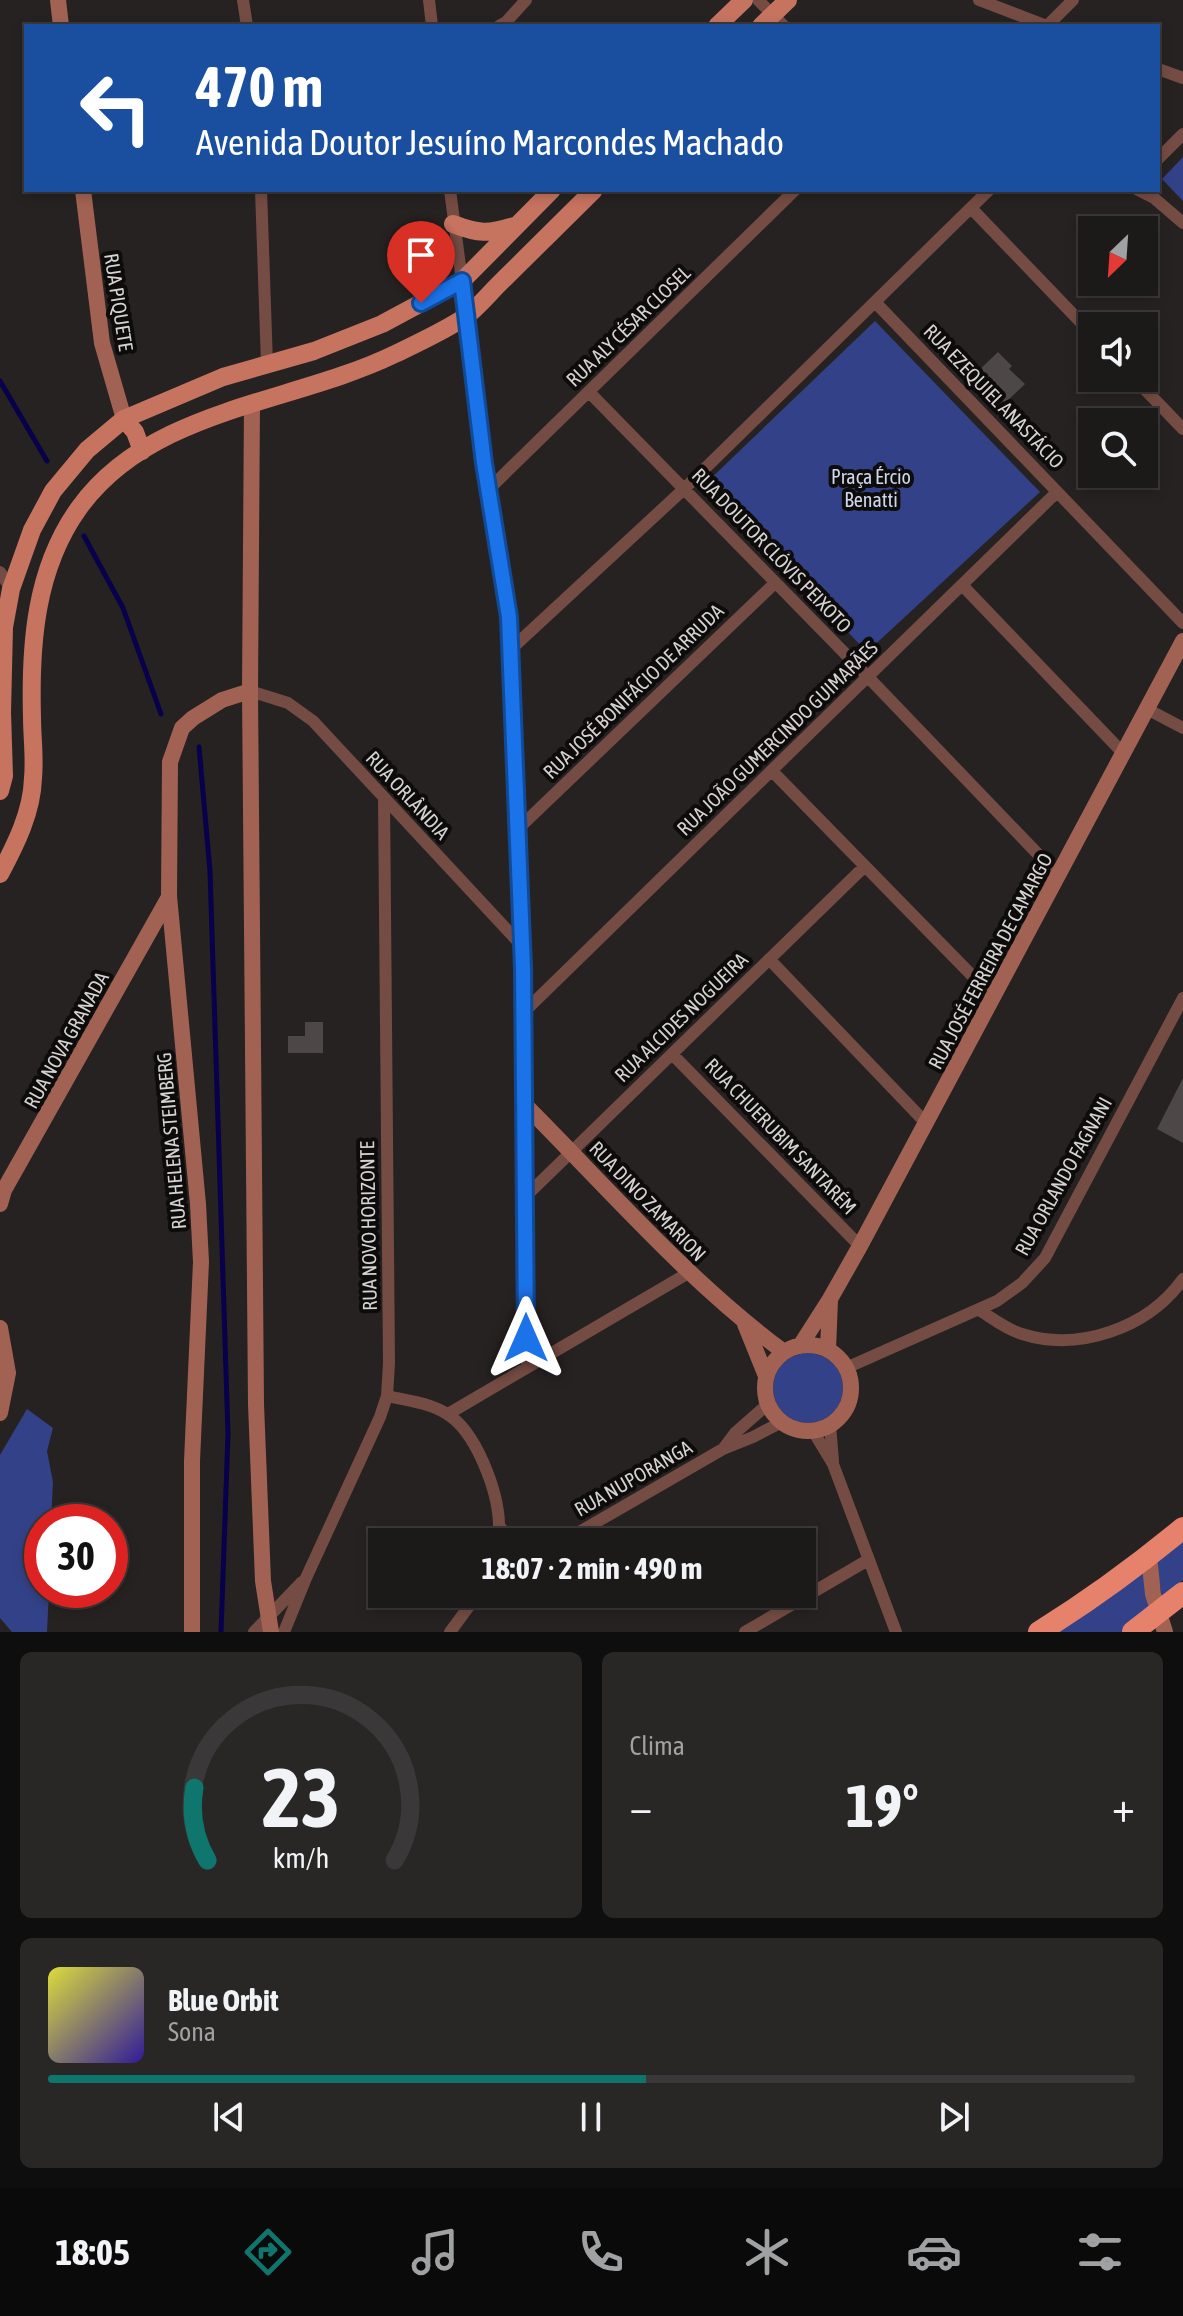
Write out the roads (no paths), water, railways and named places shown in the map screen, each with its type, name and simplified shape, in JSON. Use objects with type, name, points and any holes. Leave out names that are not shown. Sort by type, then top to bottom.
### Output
[{"type":"highway","points":[[1039,1632],[1085,1603],[1183,1528]]},
{"type":"highway","points":[[1133,1632],[1162,1622],[1183,1593]]},
{"type":"main road","points":[[719,24],[744,0]]},
{"type":"main road","points":[[773,22],[788,0]]},
{"type":"main road","points":[[0,791],[4,776],[4,627],[11,589],[32,530],[53,491],[87,450],[124,419],[198,387],[314,351],[382,324],[462,281],[550,192]]},
{"type":"main road","points":[[0,874],[17,843],[34,779],[31,713],[33,632],[43,582],[55,550],[78,509],[101,482],[142,451],[188,425],[320,384],[394,355],[466,317],[592,192]]},
{"type":"main road","points":[[453,224],[476,233],[517,225]]},
{"type":"main road","points":[[382,324],[394,355]]},
{"type":"main road","points":[[124,419],[135,432],[142,451]]},
{"type":"main road","points":[[7,613],[19,622],[36,616]]},
{"type":"street","points":[[58,0],[61,24]]},
{"type":"street","points":[[243,0],[247,24]]},
{"type":"street","points":[[429,0],[432,24]]},
{"type":"street","points":[[502,24],[526,0]]},
{"type":"street","points":[[758,0],[773,22]]},
{"type":"street","points":[[979,0],[1042,24]]},
{"type":"street","points":[[1049,24],[1073,0]]},
{"type":"street","points":[[1160,70],[1183,78]]},
{"type":"street","points":[[1160,157],[1183,134]]},
{"type":"street","name":"RUA PIQUETE","points":[[83,192],[102,343],[124,419]]},
{"type":"street","points":[[261,192],[267,364]]},
{"type":"street","points":[[450,192],[488,490],[509,617],[523,947],[527,1367]]},
{"type":"street","name":"RUA ALY CÉSAR CLOSEL","points":[[488,490],[793,192]]},
{"type":"street","points":[[510,650],[684,489],[987,192]]},
{"type":"street","points":[[1142,192],[1154,198],[1183,223]]},
{"type":"street","points":[[971,208],[1078,319]]},
{"type":"street","name":"RUA EZEQUIEL ANASTÁCIO","points":[[875,302],[1183,623]]},
{"type":"street","name":"RUA DOUTOR CLÓVIS PEIXOTO","points":[[589,392],[1058,875]]},
{"type":"street","points":[[1147,392],[1183,429]]},
{"type":"street","points":[[252,404],[250,691],[256,1404],[263,1581],[270,1624]]},
{"type":"street","name":"RUA JOÃO GUMERCINDO GUIMARÃES","points":[[524,1012],[1057,492]]},
{"type":"street","points":[[0,572],[11,589]]},
{"type":"street","name":"RUA JOSÉ BONIFÁCIO DE ARRUDA","points":[[519,828],[775,583]]},
{"type":"street","points":[[962,585],[1123,753]]},
{"type":"street","name":"RUA JOSÉ FERREIRA DE CAMARGO","points":[[792,1349],[830,1299],[860,1246],[1183,641]]},
{"type":"street","name":"RUA ORLÂNDIA","points":[[250,691],[288,703],[313,721],[523,947]]},
{"type":"street","name":"RUA HELENA STEIMBERG","points":[[192,1632],[192,1461],[201,1262],[169,896],[170,762],[182,728],[202,710],[250,691]]},
{"type":"street","points":[[1147,709],[1183,728]]},
{"type":"street","points":[[772,771],[993,997]]},
{"type":"street","name":"RUA NOVO HORIZONTE","points":[[284,1632],[387,1396],[384,798]]},
{"type":"street","name":"RUA ALCIDES NOGUEIRA","points":[[526,1196],[865,866]]},
{"type":"street","name":"RUA NOVA GRANADA","points":[[0,1204],[4,1190],[169,896]]},
{"type":"street","points":[[769,959],[926,1123]]},
{"type":"street","name":"RUA ORLANDO FAGNANI","points":[[846,1368],[997,1301],[1022,1283],[1045,1258],[1183,998]]},
{"type":"street","name":"RUA CHUERUBIM SANTARÉM","points":[[672,1054],[860,1246]]},
{"type":"street","name":"RUA DINO ZAMARION","points":[[525,1105],[690,1272],[745,1323],[792,1349]]},
{"type":"street","points":[[448,1414],[690,1272]]},
{"type":"street","points":[[979,1310],[1018,1333],[1040,1339],[1077,1340],[1116,1330],[1146,1316],[1183,1279]]},
{"type":"street","name":"RUA JOSÉ FERREIRA DE CAMARGO","points":[[828,1350],[830,1299]]},
{"type":"street","name":"RUA DINO ZAMARION","points":[[745,1323],[766,1376]]},
{"type":"street","points":[[0,1328],[8,1373],[0,1413]]},
{"type":"street","points":[[809,1345],[828,1350],[839,1357],[851,1380],[848,1406],[830,1425],[813,1431],[802,1431],[782,1422],[768,1404],[765,1390],[766,1376],[773,1362],[792,1349],[809,1345]]},
{"type":"street","points":[[387,1396],[448,1414],[466,1431],[492,1487],[500,1527]]},
{"type":"street","name":"RUA NUPORANGA","points":[[723,1449],[735,1433],[768,1404]]},
{"type":"street","name":"RUA NUPORANGA","points":[[586,1528],[723,1449],[782,1422]]},
{"type":"street","points":[[830,1425],[833,1464]]},
{"type":"street","points":[[813,1431],[833,1464],[896,1632]]},
{"type":"street","points":[[1149,1556],[1153,1594],[1162,1622]]},
{"type":"street","points":[[745,1632],[868,1560]]},
{"type":"street","points":[[254,1632],[270,1624],[306,1578]]},
{"type":"street","points":[[450,1632],[468,1608]]},
{"type":"waterway","points":[[0,381],[47,461]]},
{"type":"waterway","points":[[84,536],[123,608],[161,714]]},
{"type":"waterway","points":[[199,747],[210,871],[228,1434],[221,1632]]},
{"type":"park label","name":"Praça Ércio Benatti","points":[[871,488]]}]
